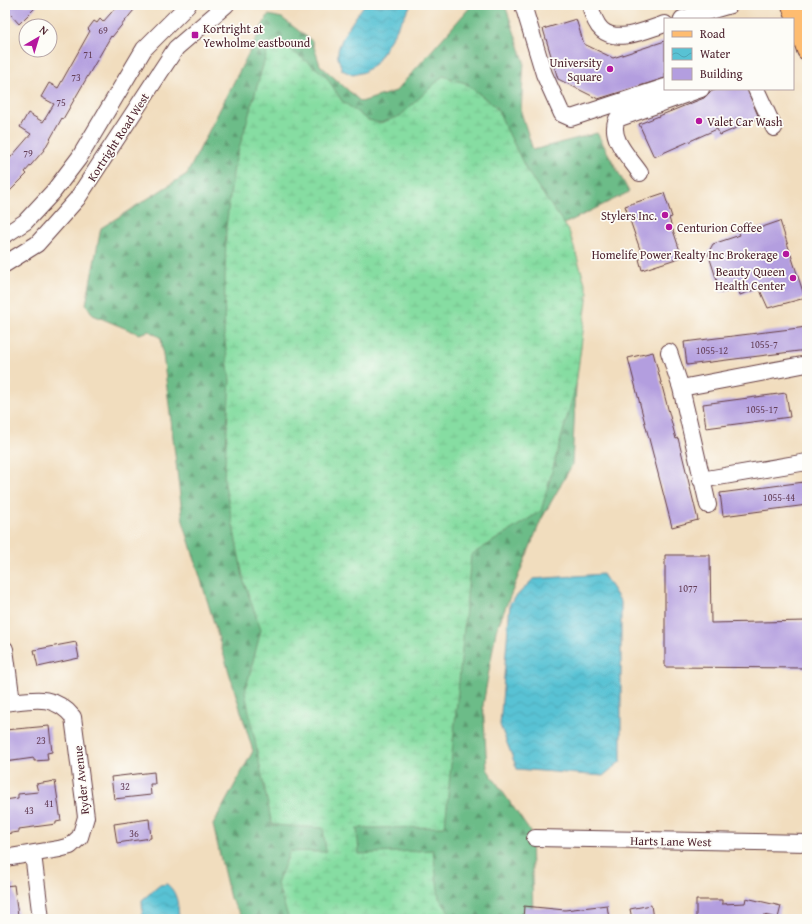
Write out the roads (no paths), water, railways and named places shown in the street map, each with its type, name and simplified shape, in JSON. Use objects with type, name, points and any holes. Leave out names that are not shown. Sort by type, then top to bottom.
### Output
[{"type":"main road","points":[[792,5],[801,46]]},
{"type":"street","name":"Kortright Road West","points":[[5,235],[25,222],[54,192],[79,158],[144,49],[188,5]]},
{"type":"street","points":[[523,5],[544,74],[562,114],[572,118],[664,87]]},
{"type":"street","points":[[590,5],[595,20],[601,30],[612,36],[630,34],[664,24]]},
{"type":"street","points":[[690,18],[706,16],[730,5]]},
{"type":"street","name":"Kortright Road West","points":[[5,264],[36,244],[77,199],[176,48],[221,6]]},
{"type":"street","points":[[640,173],[615,137],[613,127],[616,119],[698,90]]},
{"type":"street","points":[[756,90],[774,128]]},
{"type":"street","points":[[669,352],[681,388],[708,505]]},
{"type":"street","points":[[681,388],[807,364]]},
{"type":"street","points":[[701,480],[807,462]]},
{"type":"street","points":[[5,649],[8,703]]},
{"type":"street","name":"Ryder Avenue","points":[[5,858],[70,846],[80,837],[86,817],[73,717],[65,708],[51,700],[33,699],[8,703]]},
{"type":"street","name":"Harts Lane West","points":[[535,838],[807,843]]},
{"type":"street","points":[[33,854],[41,919]]},
{"type":"water","points":[[364,5],[411,5],[377,62],[364,72],[353,75],[342,70],[338,58],[338,52],[347,30]]},
{"type":"water","points":[[603,574],[621,602],[621,761],[603,776],[517,769],[500,725],[510,603],[533,579]]},
{"type":"water","points":[[167,884],[175,895],[178,904],[179,919],[143,919],[142,900],[160,885]]},
{"type":"place","name":"Kortright at Yewholme eastbound","points":[[195,35]]},
{"type":"place","name":"University Square","points":[[610,69]]},
{"type":"place","name":"Valet Car Wash","points":[[699,121]]},
{"type":"place","name":"Stylers Inc.","points":[[665,215]]},
{"type":"place","name":"Centurion Coffee","points":[[669,227]]},
{"type":"place","name":"Homelife Power Realty Inc Brokerage","points":[[786,254]]},
{"type":"place","name":"Beauty Queen Health Center","points":[[793,278]]}]
